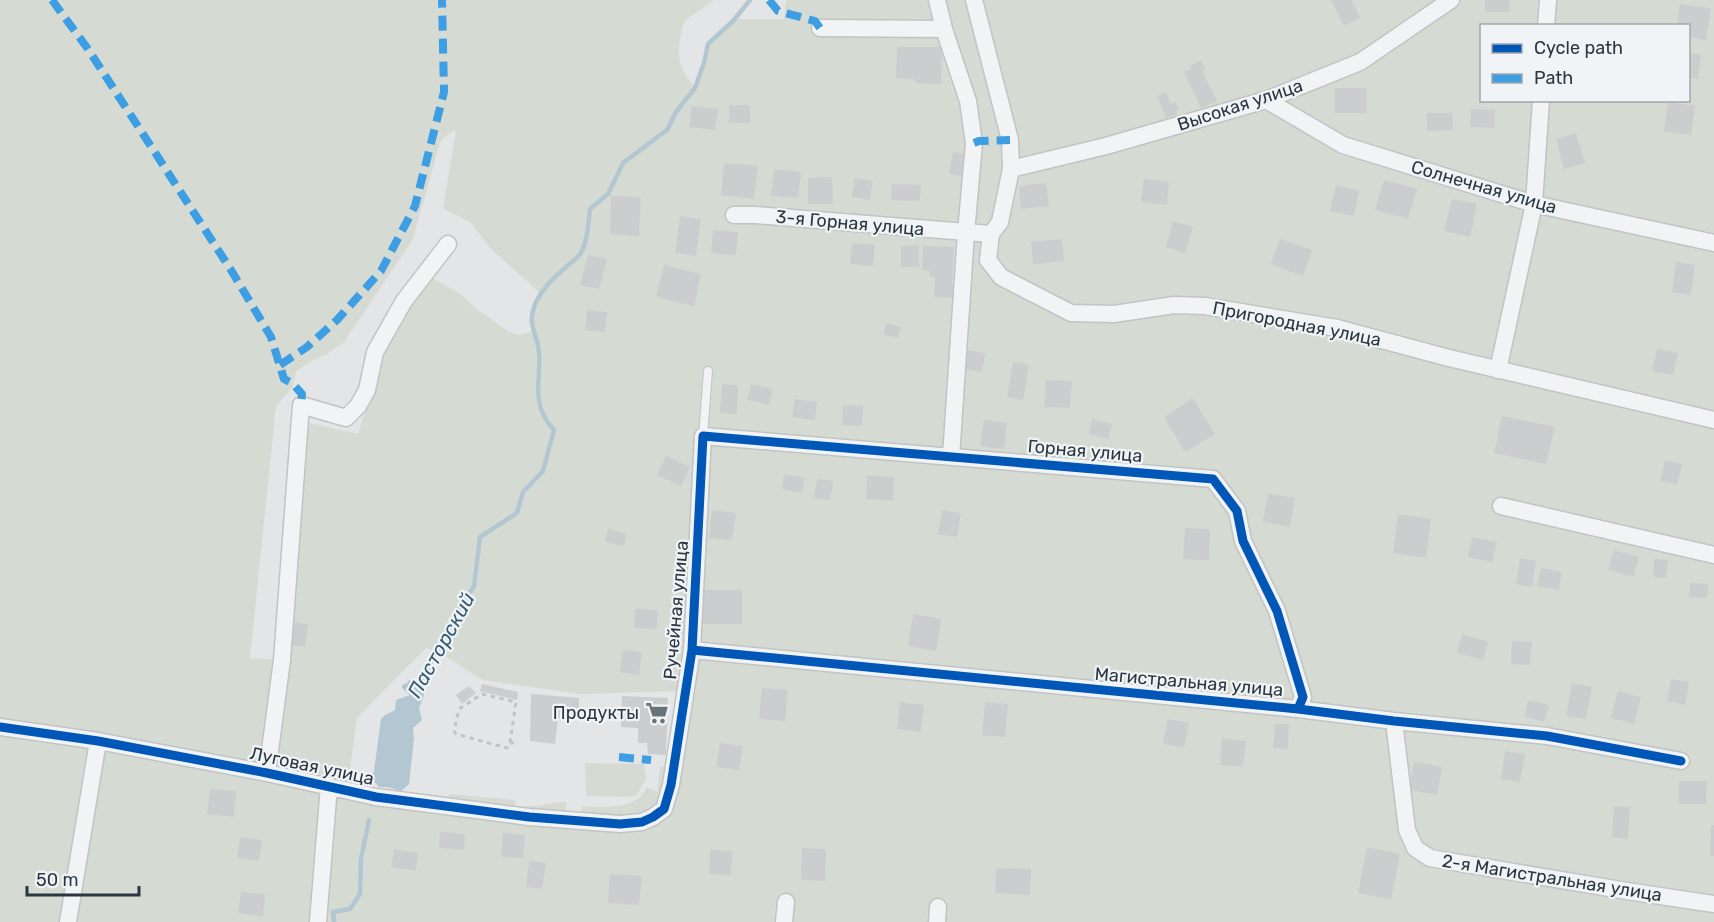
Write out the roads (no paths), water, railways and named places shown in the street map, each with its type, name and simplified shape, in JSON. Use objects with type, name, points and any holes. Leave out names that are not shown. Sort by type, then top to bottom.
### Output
[{"type":"street","points":[[937,0],[944,29],[968,101],[974,143],[951,457]]},
{"type":"street","points":[[974,0],[1010,140],[1011,169],[1000,222],[991,234]]},
{"type":"street","name":"Высокая улица","points":[[1011,169],[1106,146],[1266,100],[1360,62],[1451,0]]},
{"type":"street","points":[[1546,24],[1548,0]]},
{"type":"street","points":[[820,28],[944,29]]},
{"type":"street","name":"Солнечная улица","points":[[1266,100],[1343,145],[1534,204],[1714,243]]},
{"type":"street","points":[[1498,370],[1534,204],[1541,102]]},
{"type":"street","name":"3-я Горная улица","points":[[734,215],[991,234]]},
{"type":"street","name":"Пригородная улица","points":[[991,234],[988,260],[1001,277],[1071,313],[1114,314],[1174,305],[1205,306],[1337,328],[1498,370],[1714,420]]},
{"type":"street","points":[[267,773],[282,660],[301,405],[346,418],[358,406],[367,390],[375,352],[404,301],[448,244]]},
{"type":"street","name":"Горная улица","points":[[704,436],[1213,479],[1237,511],[1243,541],[1277,611],[1303,697],[1298,709]]},
{"type":"street","name":"Ручейная улица","points":[[620,824],[642,822],[664,809],[671,785],[692,650],[704,436]]},
{"type":"street","points":[[1501,506],[1714,555]]},
{"type":"street","name":"Магистральная улица","points":[[692,650],[1298,709],[1547,736],[1681,762]]},
{"type":"street","name":"2-я Магистральная улица","points":[[1394,721],[1407,830],[1415,848],[1430,858],[1714,904]]},
{"type":"street","name":"Луговая улица","points":[[0,727],[98,741],[267,773],[376,797],[519,816],[620,824]]},
{"type":"street","points":[[68,922],[98,741]]},
{"type":"street","points":[[318,922],[328,786]]},
{"type":"street","points":[[784,922],[786,902]]},
{"type":"lane","points":[[704,436],[708,371]]},
{"type":"water","points":[[423,673],[425,677],[424,695],[419,708],[422,720],[413,728],[409,784],[401,791],[379,787],[371,778],[381,719],[395,710],[396,700],[410,695],[402,688],[402,685],[409,680],[418,681]]},
{"type":"waterway","name":"Пасторский","points":[[423,679],[456,613],[474,586],[480,537],[517,513],[523,492],[543,471],[554,430],[539,402],[539,352],[532,323],[536,302],[549,283],[577,258],[583,249],[590,209],[608,194],[623,163],[667,130],[676,112],[695,88],[708,44],[733,21],[750,0]]},
{"type":"waterway","name":"Пасторский","points":[[334,922],[333,912],[350,909],[360,894],[361,859],[369,820]]},
{"type":"place","name":"Продукты","points":[[657,713]]}]
